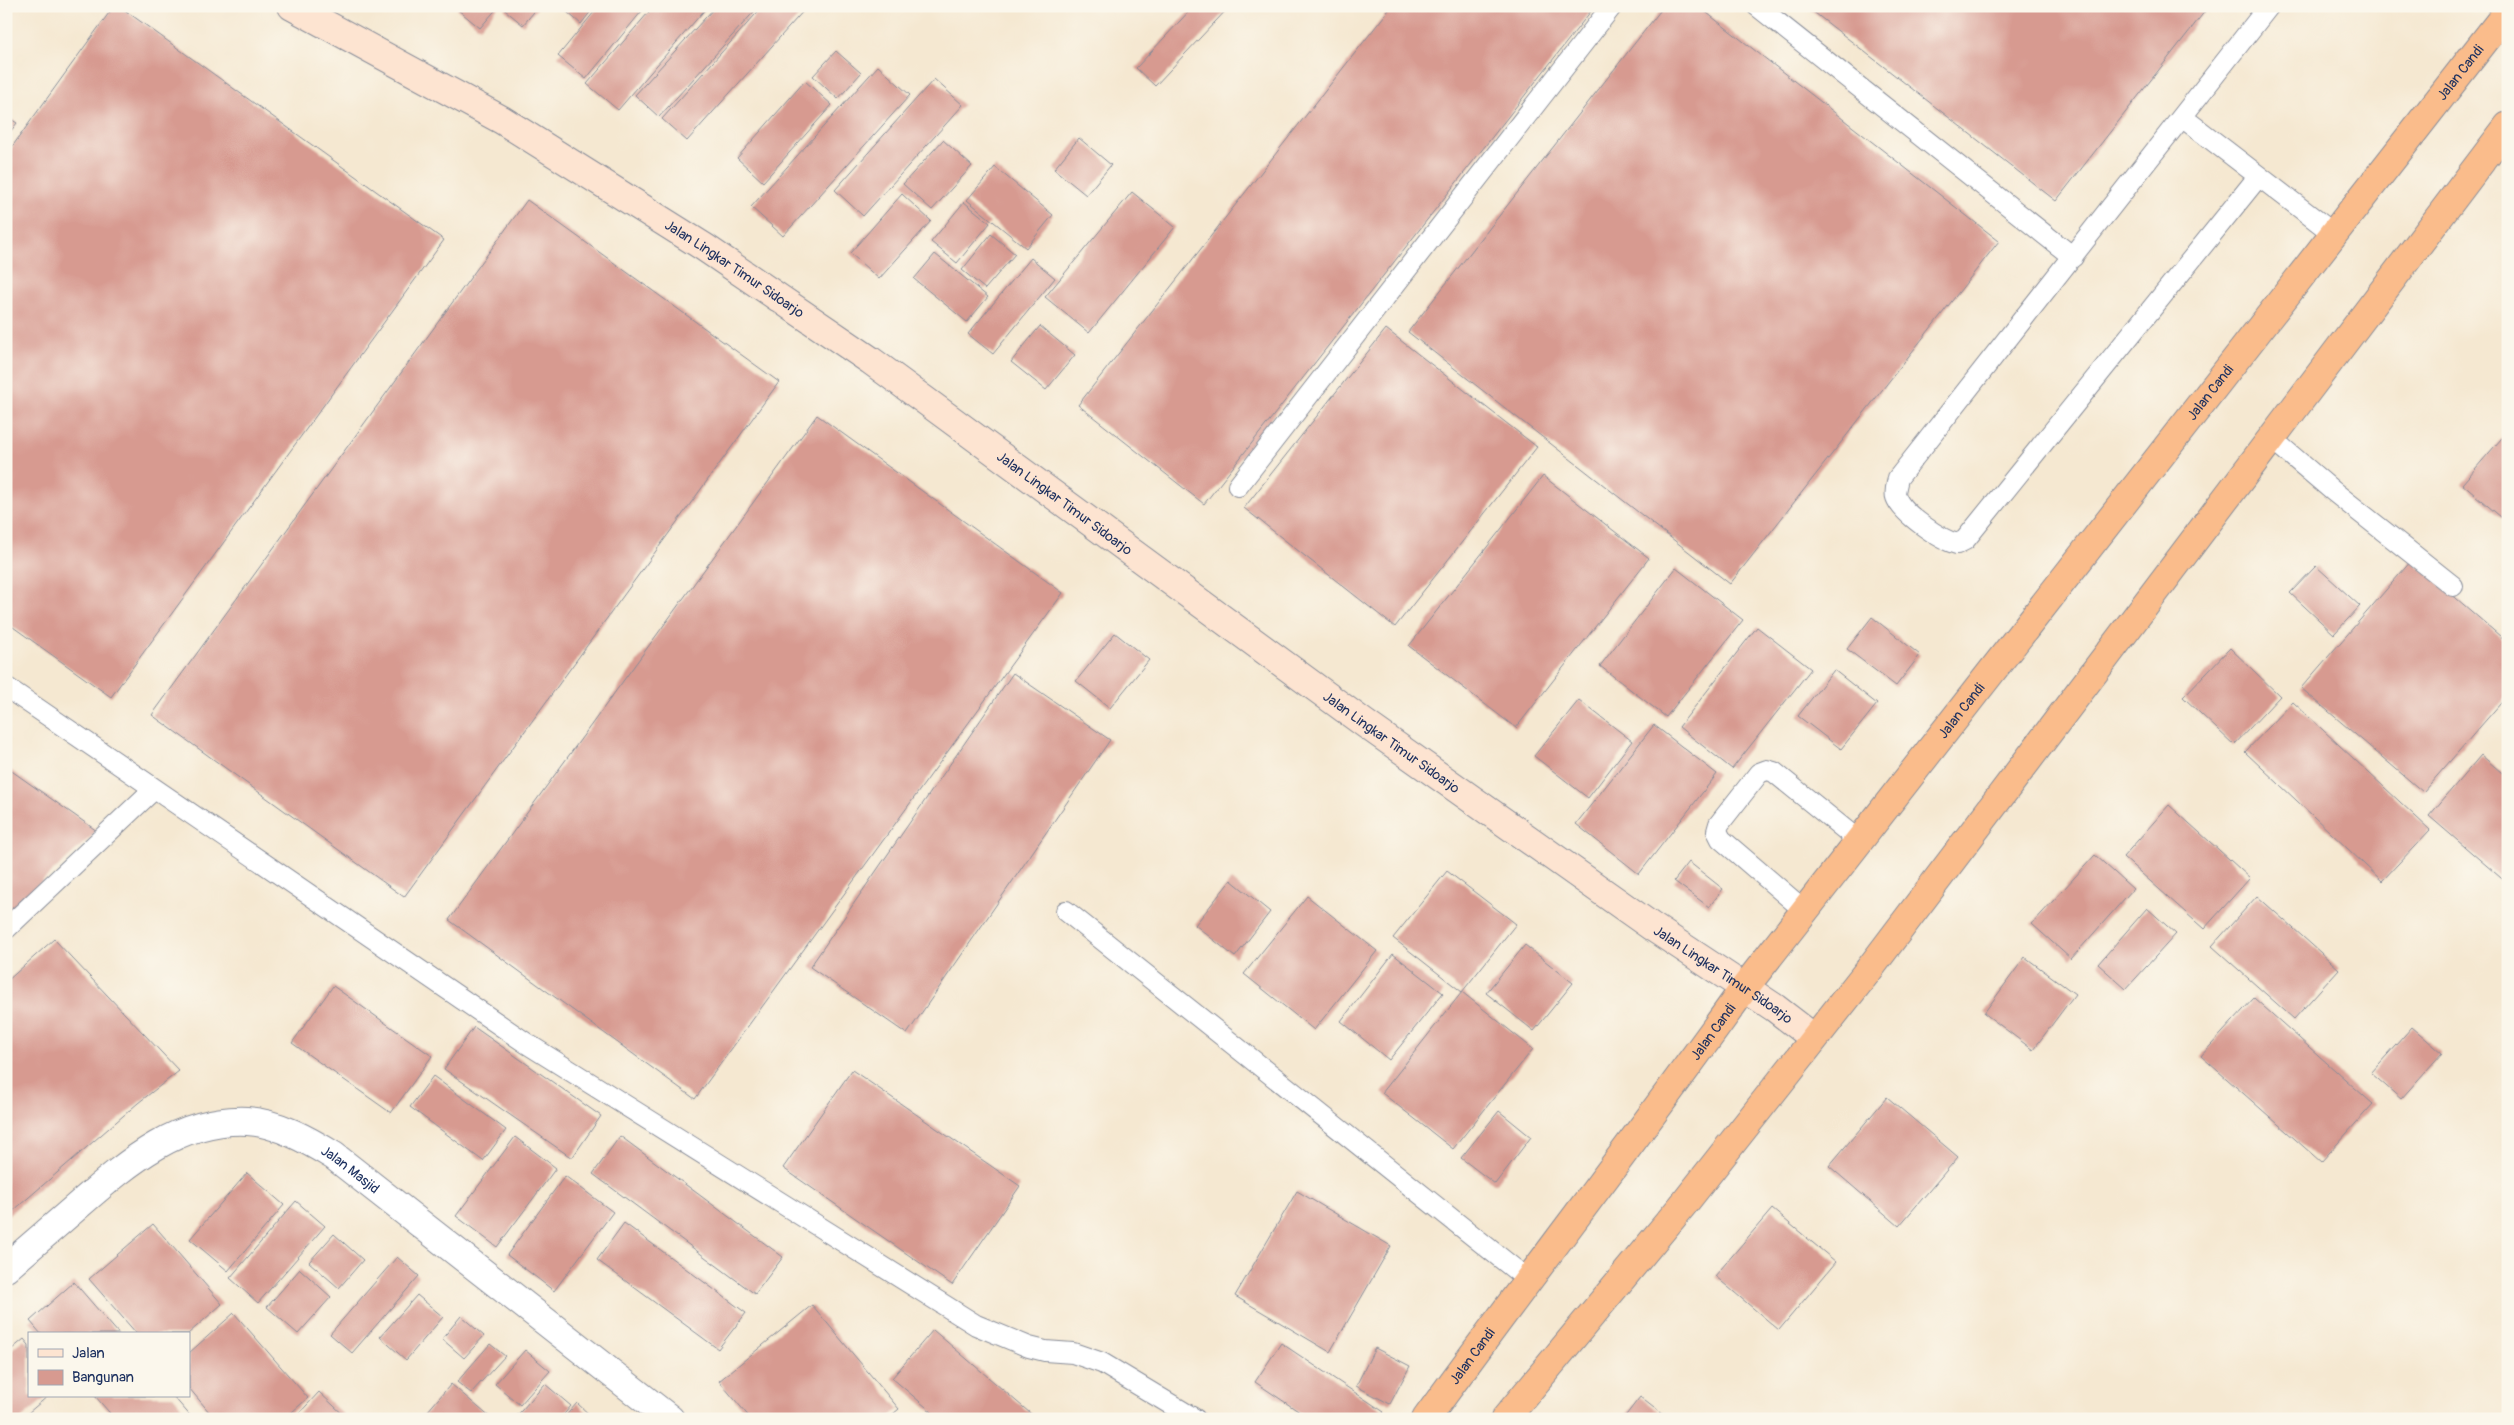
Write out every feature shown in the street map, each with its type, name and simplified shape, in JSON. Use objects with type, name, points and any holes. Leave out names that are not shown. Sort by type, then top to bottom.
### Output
[{"type":"highway","name":"Jalan Candi","points":[[1426,1419],[1527,1279],[1690,1065],[1745,987],[2508,11]]},
{"type":"highway","points":[[1505,1419],[1687,1200],[1883,951],[2508,126]]},
{"type":"main road","name":"Jalan Lingkar Timur Sidoarjo","points":[[292,6],[502,120],[704,247],[870,360],[1364,723],[1651,926],[1745,987],[1814,1038]]},
{"type":"street","name":"Jalan Masjid","points":[[6,1268],[129,1162],[160,1143],[188,1130],[217,1124],[247,1121],[279,1128],[308,1140],[334,1156],[670,1419]]},
{"type":"lane","points":[[1238,486],[1612,6]]},
{"type":"lane","points":[[1757,6],[2073,257]]},
{"type":"lane","points":[[2258,177],[1965,540],[1957,544],[1945,541],[1902,508],[1895,496],[1898,478],[2269,6]]},
{"type":"lane","points":[[2182,118],[2334,234]]},
{"type":"lane","points":[[2271,438],[2333,491],[2453,586]]},
{"type":"lane","points":[[6,687],[526,1043],[976,1325],[1029,1347],[1044,1351],[1073,1353],[1102,1363],[1195,1419]]},
{"type":"lane","points":[[1805,911],[1721,839],[1717,831],[1719,824],[1759,773],[1767,770],[1774,772],[1859,841]]},
{"type":"lane","points":[[6,929],[154,788]]},
{"type":"lane","points":[[1066,911],[1527,1279]]},
{"type":"building","points":[[114,6],[119,6],[444,240],[111,697],[6,622],[6,155]]},
{"type":"building","points":[[460,6],[499,6],[480,28],[457,9]]},
{"type":"building","points":[[508,6],[539,6],[523,25],[505,10]]},
{"type":"building","points":[[560,6],[595,6],[581,24]]},
{"type":"building","points":[[599,6],[646,6],[586,79],[558,56]]},
{"type":"building","points":[[654,6],[708,6],[618,110],[587,84]]},
{"type":"building","points":[[716,6],[759,6],[659,117],[635,95]]},
{"type":"building","points":[[763,6],[804,6],[806,8],[687,141],[662,119]]},
{"type":"building","points":[[1194,6],[1230,6],[1155,86],[1136,68]]},
{"type":"building","points":[[1392,6],[1595,6],[1204,504],[1078,405]]},
{"type":"building","points":[[1664,6],[1698,6],[1999,241],[1730,584],[1408,332]]},
{"type":"building","points":[[1806,6],[2209,6],[2056,201]]},
{"type":"building","points":[[836,51],[861,73],[838,99],[813,76]]},
{"type":"building","points":[[878,66],[910,95],[783,236],[751,207]]},
{"type":"building","points":[[934,79],[963,105],[863,216],[835,190]]},
{"type":"building","points":[[805,81],[832,105],[763,182],[737,158]]},
{"type":"building","points":[[6,116],[17,123],[6,137]]},
{"type":"building","points":[[1079,138],[1111,165],[1086,195],[1054,169]]},
{"type":"building","points":[[943,140],[972,166],[932,210],[903,184]]},
{"type":"building","points":[[995,167],[1053,215],[1026,248],[967,200]]},
{"type":"building","points":[[1132,192],[1175,227],[1089,333],[1045,297]]},
{"type":"building","points":[[902,194],[931,221],[879,279],[850,253]]},
{"type":"building","points":[[527,200],[779,382],[404,897],[152,715]]},
{"type":"building","points":[[964,202],[990,223],[957,263],[931,242]]},
{"type":"building","points":[[991,234],[1015,254],[985,289],[962,270]]},
{"type":"building","points":[[935,254],[988,297],[967,322],[914,279]]},
{"type":"building","points":[[1031,258],[1055,278],[993,354],[968,334]]},
{"type":"building","points":[[1040,326],[1075,355],[1046,390],[1011,362]]},
{"type":"building","points":[[1386,329],[1537,447],[1395,627],[1244,508]]},
{"type":"building","points":[[817,415],[1063,593],[695,1099],[449,920]]},
{"type":"building","points":[[2508,431],[2508,523],[2462,484]]},
{"type":"building","points":[[1543,476],[1649,558],[1516,728],[1409,646]]},
{"type":"building","points":[[2412,560],[2508,643],[2508,695],[2423,792],[2301,688]]},
{"type":"building","points":[[2316,566],[2360,606],[2334,634],[2290,593]]},
{"type":"building","points":[[1676,568],[1743,620],[1666,717],[1600,666]]},
{"type":"building","points":[[1872,617],[1920,655],[1896,686],[1847,649]]},
{"type":"building","points":[[1757,627],[1811,669],[1732,769],[1679,727]]},
{"type":"building","points":[[1115,633],[1149,660],[1110,708],[1076,681]]},
{"type":"building","points":[[2230,648],[2280,696],[2234,745],[2183,697]]},
{"type":"building","points":[[1834,670],[1877,704],[1841,749],[1798,716]]},
{"type":"building","points":[[1013,673],[1110,740],[907,1034],[810,967]]},
{"type":"building","points":[[1579,700],[1632,741],[1588,798],[1534,756]]},
{"type":"building","points":[[2293,702],[2430,830],[2382,881],[2245,752]]},
{"type":"building","points":[[1654,725],[1717,774],[1639,874],[1576,824]]},
{"type":"building","points":[[2481,755],[2508,778],[2508,884],[2429,816]]},
{"type":"building","points":[[6,767],[97,831],[6,914]]},
{"type":"building","points":[[2169,805],[2250,878],[2204,929],[2123,857]]},
{"type":"building","points":[[2095,855],[2133,889],[2071,959],[2032,924]]},
{"type":"building","points":[[1689,862],[1723,889],[1709,907],[1674,881]]},
{"type":"building","points":[[1447,871],[1516,924],[1462,992],[1393,938]]},
{"type":"building","points":[[1231,880],[1270,912],[1235,957],[1195,925]]},
{"type":"building","points":[[1307,896],[1377,951],[1314,1030],[1244,974]]},
{"type":"building","points":[[2257,896],[2339,969],[2294,1019],[2212,946]]},
{"type":"building","points":[[2147,908],[2176,934],[2126,989],[2098,964]]},
{"type":"building","points":[[54,939],[179,1071],[138,1103],[6,1217],[6,982]]},
{"type":"building","points":[[1525,945],[1573,983],[1534,1031],[1486,993]]},
{"type":"building","points":[[1393,954],[1443,993],[1389,1060],[1341,1021]]},
{"type":"building","points":[[2025,957],[2075,994],[2033,1050],[1984,1013]]},
{"type":"building","points":[[333,986],[432,1056],[391,1113],[292,1043]]},
{"type":"building","points":[[1462,992],[1533,1049],[1453,1149],[1382,1093]]},
{"type":"building","points":[[2254,998],[2373,1104],[2321,1162],[2201,1056]]},
{"type":"building","points":[[474,1027],[601,1116],[572,1158],[444,1069]]},
{"type":"building","points":[[2412,1027],[2442,1053],[2401,1099],[2371,1073]]},
{"type":"building","points":[[852,1070],[1020,1186],[952,1285],[783,1168]]},
{"type":"building","points":[[433,1076],[506,1130],[483,1161],[410,1107]]},
{"type":"building","points":[[1887,1097],[1958,1157],[1899,1226],[1829,1166]]},
{"type":"building","points":[[1499,1111],[1531,1137],[1495,1184],[1461,1158]]},
{"type":"building","points":[[620,1136],[783,1257],[755,1294],[593,1174]]},
{"type":"building","points":[[515,1137],[556,1168],[497,1247],[456,1216]]},
{"type":"building","points":[[247,1173],[284,1205],[228,1271],[190,1239]]},
{"type":"building","points":[[565,1176],[613,1212],[554,1291],[507,1255]]},
{"type":"building","points":[[1297,1191],[1391,1246],[1330,1352],[1235,1296]]},
{"type":"building","points":[[296,1201],[325,1226],[258,1303],[230,1278]]},
{"type":"building","points":[[1772,1209],[1836,1262],[1779,1330],[1715,1276]]},
{"type":"building","points":[[624,1223],[746,1313],[718,1349],[597,1260]]},
{"type":"building","points":[[153,1224],[222,1304],[190,1332],[135,1332],[89,1279]]},
{"type":"building","points":[[334,1234],[363,1260],[339,1288],[309,1262]]},
{"type":"building","points":[[397,1257],[419,1276],[352,1353],[330,1334]]},
{"type":"building","points":[[300,1269],[331,1297],[298,1334],[267,1307]]},
{"type":"building","points":[[74,1282],[117,1332],[39,1332],[30,1321]]},
{"type":"building","points":[[417,1295],[443,1317],[406,1360],[380,1337]]},
{"type":"building","points":[[812,1305],[899,1409],[887,1419],[751,1419],[719,1381]]},
{"type":"building","points":[[234,1313],[308,1398],[284,1419],[215,1419],[190,1389],[190,1352]]},
{"type":"building","points":[[461,1316],[484,1336],[464,1358],[442,1339]]},
{"type":"building","points":[[933,1330],[1037,1419],[940,1419],[892,1378]]},
{"type":"building","points":[[24,1339],[28,1344],[28,1398],[46,1398],[21,1419],[6,1419],[6,1354]]},
{"type":"building","points":[[1281,1343],[1384,1412],[1379,1419],[1310,1419],[1255,1382]]},
{"type":"building","points":[[490,1344],[505,1356],[471,1393],[457,1382]]},
{"type":"building","points":[[1375,1348],[1410,1366],[1390,1404],[1356,1386]]},
{"type":"building","points":[[525,1350],[550,1371],[520,1405],[495,1384]]},
{"type":"building","points":[[451,1384],[492,1419],[421,1419]]},
{"type":"building","points":[[545,1384],[571,1406],[560,1419],[514,1419]]},
{"type":"building","points":[[319,1392],[348,1419],[294,1419]]},
{"type":"building","points":[[1640,1397],[1668,1419],[1623,1419]]},
{"type":"building","points":[[97,1398],[175,1398],[193,1419],[115,1419]]},
{"type":"building","points":[[577,1403],[594,1419],[563,1419]]}]
